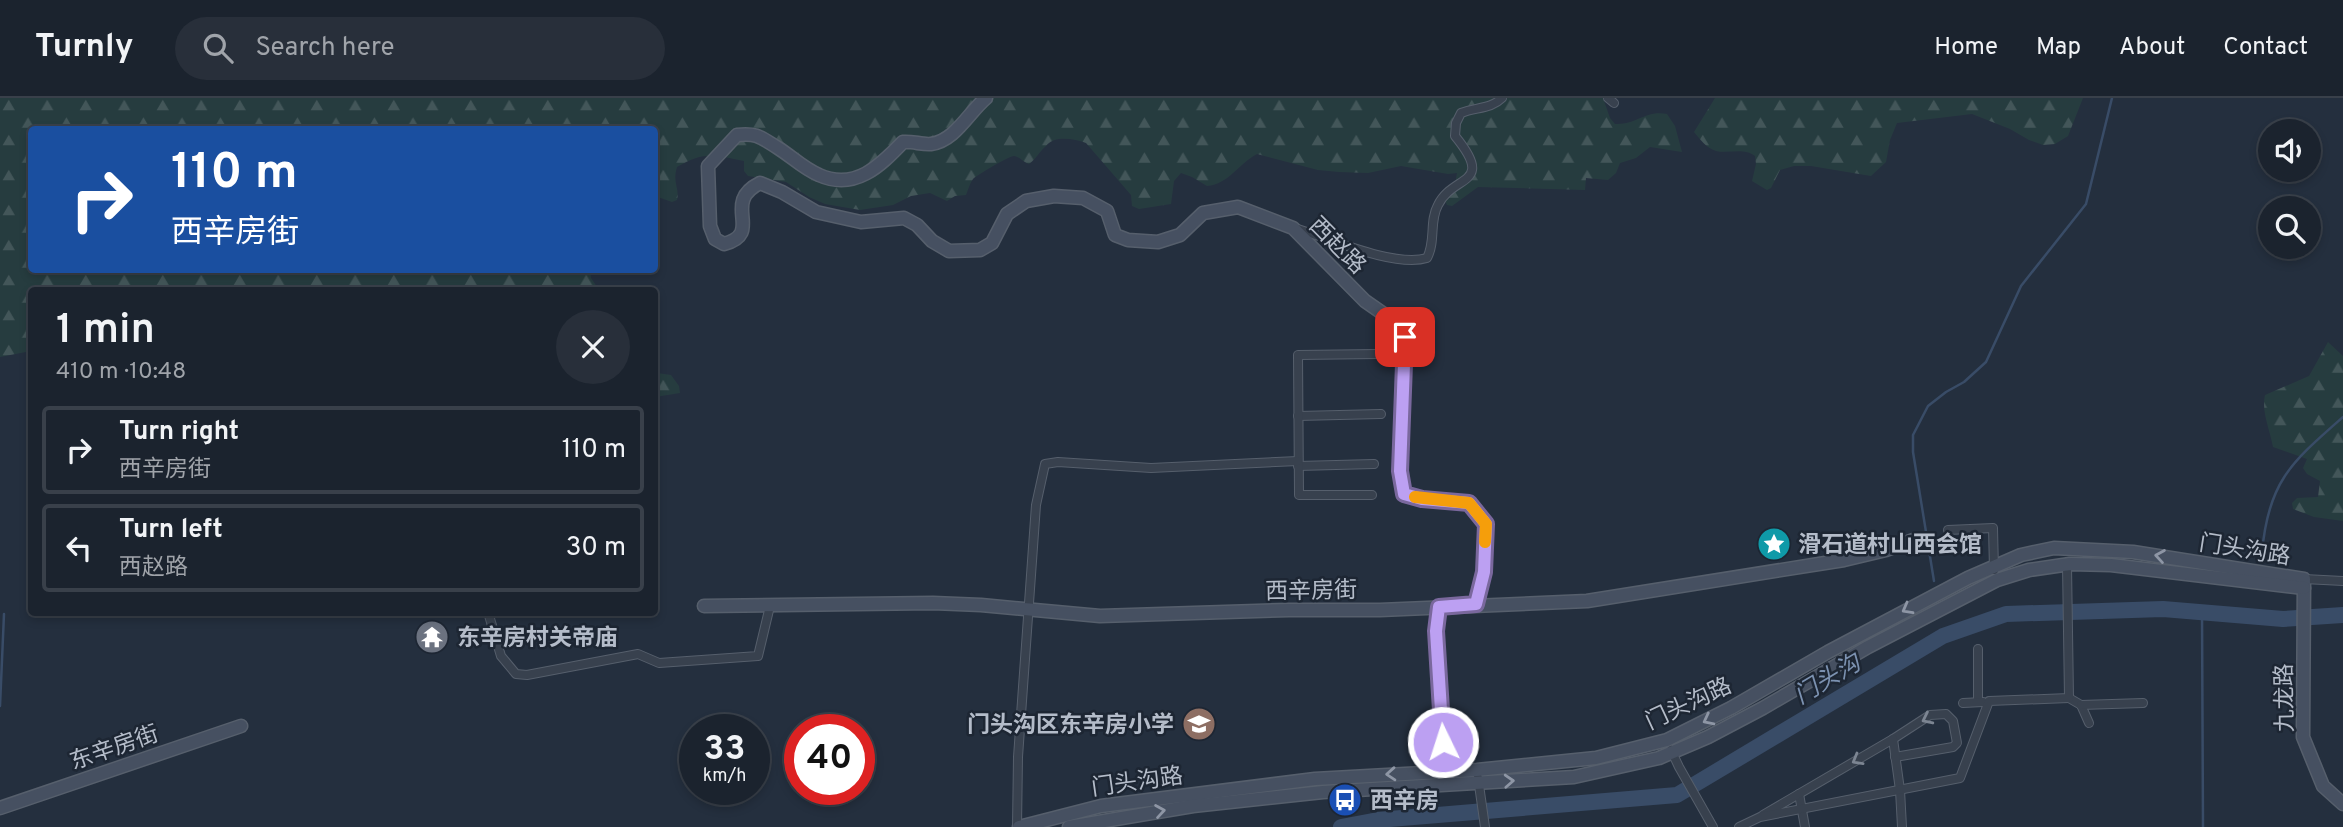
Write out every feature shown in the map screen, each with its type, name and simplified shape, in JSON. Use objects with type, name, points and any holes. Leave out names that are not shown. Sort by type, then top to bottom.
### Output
[{"type":"street","name":"西赵路","points":[[986,98],[974,107],[951,135],[931,144],[903,142],[881,165],[864,177],[852,179],[819,176],[754,134],[737,135],[708,166],[710,226],[715,239],[724,244],[737,241],[743,233],[741,202],[747,190],[760,183],[782,191],[816,212],[860,222],[904,218],[949,251],[980,250],[992,243],[1007,215],[1026,201],[1054,196],[1083,198],[1107,211],[1115,235],[1128,240],[1158,242],[1180,235],[1203,213],[1238,207],[1293,228],[1365,301],[1398,324],[1405,337],[1400,471],[1404,494],[1422,499],[1469,503],[1486,524],[1484,572],[1476,604]]},
{"type":"street","points":[[1293,228],[1396,260],[1414,262],[1427,258],[1433,244],[1435,211],[1439,202],[1466,180],[1471,170],[1471,158],[1455,136],[1456,122],[1461,113],[1472,108],[1494,106],[1502,98]]},
{"type":"street","points":[[1372,495],[1298,495],[1298,355],[1379,354]]},
{"type":"street","points":[[1298,416],[1381,414]]},
{"type":"street","points":[[1018,827],[1018,757],[1028,610],[1036,505],[1045,464],[1058,462],[1151,468],[1298,463],[1374,464]]},
{"type":"street","points":[[1948,530],[1993,528],[1995,573]]},
{"type":"street","name":"西辛房街","points":[[704,606],[981,604],[1100,616],[1140,616],[1587,601],[1844,559],[1886,550],[1913,540]]},
{"type":"street","name":"门头沟路","points":[[1069,827],[1199,805],[1323,792],[1478,783],[1596,758],[1670,746],[1731,708],[1925,599],[1995,573],[2021,555],[2054,548],[2133,552],[2304,588]]},
{"type":"street","points":[[2067,565],[2069,698]]},
{"type":"street","name":"门头沟路","points":[[1995,573],[2067,565],[2112,565],[2304,588],[2343,581]]},
{"type":"street","name":"九龙路","points":[[2304,588],[2303,737],[2323,786],[2343,804]]},
{"type":"street","points":[[489,616],[501,656],[516,674],[527,675],[638,654],[659,663],[758,656],[770,606]]},
{"type":"street","points":[[1439,607],[1436,631],[1445,770]]},
{"type":"street","points":[[1978,649],[1978,702]]},
{"type":"street","points":[[1963,703],[2069,698],[2081,705],[2143,704]]},
{"type":"street","points":[[1760,817],[1960,778],[1989,701]]},
{"type":"street","points":[[2081,705],[2089,723]]},
{"type":"street","points":[[1739,827],[1930,715],[1946,714],[1953,720],[1957,743],[1954,747],[1895,757]]},
{"type":"street","name":"东辛房街","points":[[0,808],[241,726]]},
{"type":"street","points":[[1893,739],[1902,827]]},
{"type":"street","points":[[1670,746],[1684,777],[1713,827]]},
{"type":"street","name":"门头沟路","points":[[1018,827],[1101,806],[1315,779],[1445,770],[1478,783]]},
{"type":"street","points":[[1478,783],[1484,826]]},
{"type":"street","points":[[1799,794],[1805,827]]},
{"type":"green space","points":[[0,98],[1603,98],[1615,124],[1652,114],[1667,114],[1675,126],[1682,152],[1650,147],[1636,158],[1620,163],[1616,173],[1608,180],[1586,178],[1585,190],[1478,187],[1452,206],[1447,205],[1442,194],[1446,187],[1455,184],[1457,173],[1448,174],[1401,166],[1368,173],[1339,172],[1318,170],[1257,154],[1221,182],[1207,186],[1181,173],[1174,181],[1171,204],[1139,209],[1132,206],[1131,195],[1086,143],[1059,139],[1050,143],[1029,164],[1014,156],[986,170],[973,179],[966,195],[955,196],[947,201],[930,193],[911,196],[893,205],[860,210],[825,204],[786,182],[748,176],[744,171],[744,161],[717,156],[702,156],[677,167],[677,200],[672,202],[658,197],[658,126],[28,126],[28,273],[590,273],[597,287],[28,287],[28,352],[0,357]]},
{"type":"green space","points":[[1715,98],[2083,98],[2068,136],[2055,144],[2043,145],[2029,140],[2010,129],[1972,114],[1897,123],[1890,140],[1886,162],[1871,176],[1811,166],[1794,166],[1780,170],[1771,188],[1767,190],[1752,181],[1755,156],[1741,151],[1712,150],[1694,132]]},
{"type":"green space","points":[[2328,342],[2343,356],[2343,521],[2314,517],[2293,509],[2292,503],[2297,498],[2318,497],[2320,481],[2307,474],[2303,468],[2307,459],[2273,447],[2264,407],[2265,395],[2309,376]]},
{"type":"green space","points":[[658,373],[671,375],[679,386],[680,393],[658,397]]},
{"type":"waterway","points":[[1934,581],[1913,452],[1913,435],[1928,406],[1964,382],[1986,362],[2021,286],[2086,204],[2112,98]]},
{"type":"waterway","points":[[2262,553],[2265,528],[2277,490],[2297,461],[2343,417]]},
{"type":"waterway","name":"门头沟","points":[[1341,827],[1378,820],[1677,795],[1943,636],[2006,614],[2163,609],[2283,619],[2343,615]]},
{"type":"waterway","points":[[2202,612],[2203,827]]},
{"type":"waterway","points":[[0,706],[4,614]]},
{"type":"slow traffic","points":[[1415,497],[1469,503],[1486,524],[1485,542]]},
{"type":"place","name":"滑石道村山西会馆","points":[[1774,544]]},
{"type":"place","name":"东辛房村关帝庙","points":[[432,637]]},
{"type":"place","name":"门头沟区东辛房小学","points":[[1199,724]]},
{"type":"place","name":"西辛房","points":[[1345,800]]},
{"type":"route","points":[[1405,337],[1400,471],[1404,494],[1422,499],[1469,503],[1486,524],[1484,572],[1476,604],[1439,607],[1436,631],[1443,742]]}]
